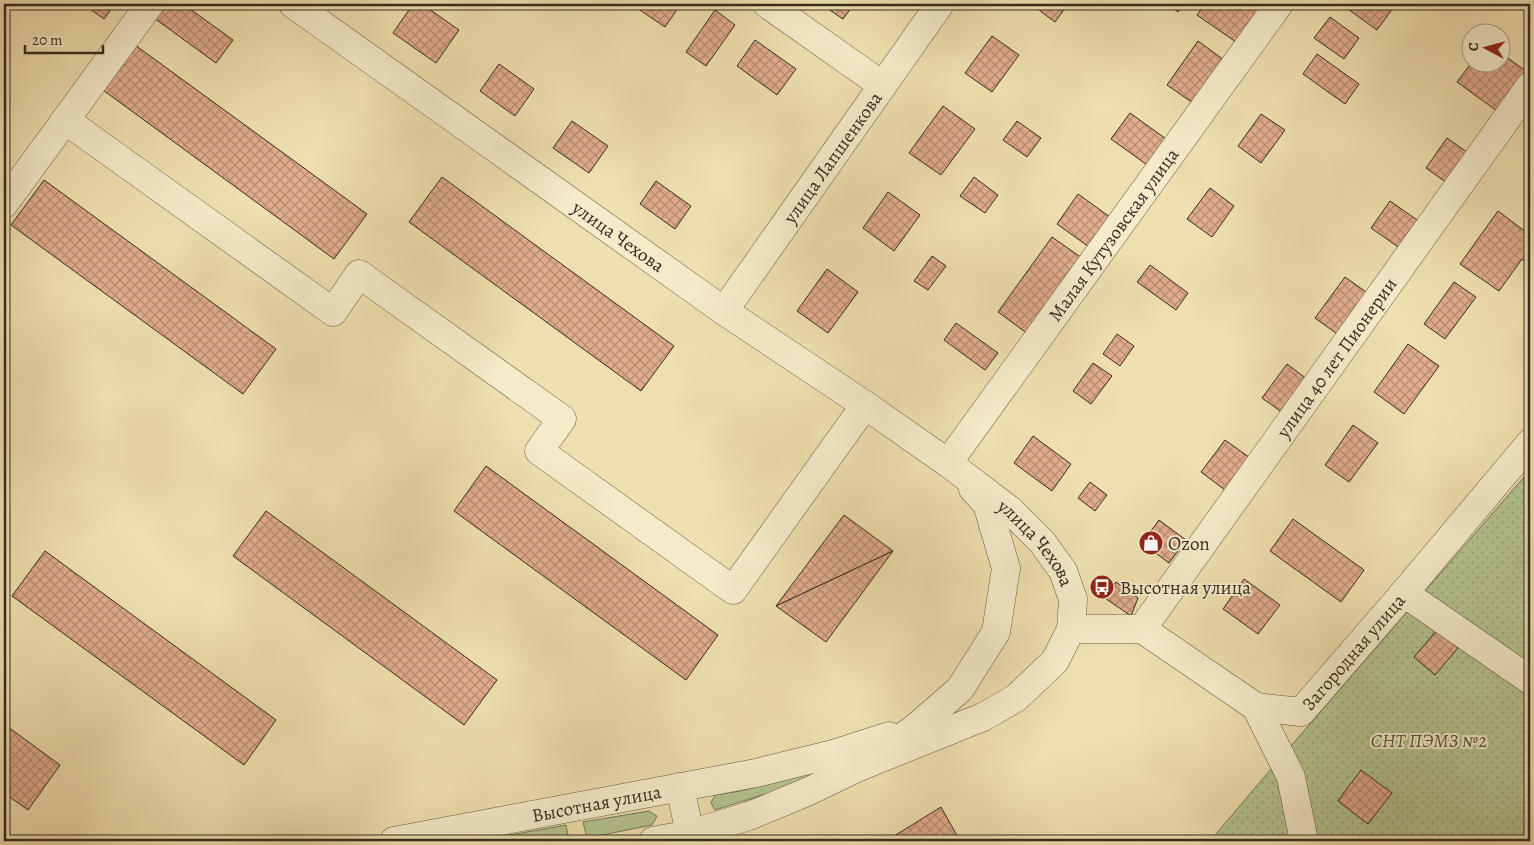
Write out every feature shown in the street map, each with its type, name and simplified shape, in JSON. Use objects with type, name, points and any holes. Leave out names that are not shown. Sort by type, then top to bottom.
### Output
[{"type":"street","points":[[4,204],[150,4]]},
{"type":"street","name":"улица Чехова","points":[[293,4],[724,311],[866,405],[948,463],[1011,511],[1042,542],[1063,571],[1073,598],[1071,629],[1055,661],[1016,698],[983,717],[859,767]]},
{"type":"street","points":[[766,4],[882,85]]},
{"type":"street","name":"улица Лапшенкова","points":[[724,311],[940,4]]},
{"type":"street","name":"Малая Кутузовская улица","points":[[948,463],[1279,4]]},
{"type":"street","name":"улица 40 лет Пионерии","points":[[1142,629],[1530,86]]},
{"type":"street","points":[[65,120],[333,312],[359,274],[562,419],[539,451],[733,590],[866,405]]},
{"type":"street","name":"Загородная улица","points":[[1142,629],[1256,707],[1301,712],[1530,443]]},
{"type":"street","name":"улица Чехова","points":[[914,729],[960,689],[996,632],[1006,568],[987,504],[948,463]]},
{"type":"street","points":[[1404,593],[1530,680]]},
{"type":"street","points":[[1071,629],[1142,629]]},
{"type":"street","points":[[1256,707],[1291,777],[1304,841]]},
{"type":"street","points":[[653,841],[691,838],[807,792],[859,767],[914,729]]},
{"type":"street","name":"Высотная улица","points":[[394,841],[766,770],[833,754],[914,729]]},
{"type":"street","name":"Высотная улица","points":[[680,787],[691,838]]},
{"type":"street","points":[[729,841],[732,835],[750,816]]},
{"type":"green space","name":"СНТ ПЭМЗ №2","points":[[1530,470],[1530,841],[1210,841],[1277,762]]},
{"type":"green space","points":[[830,769],[775,791],[715,810],[711,803],[715,795],[740,791]]},
{"type":"green space","points":[[649,811],[657,816],[652,825],[587,838],[583,822]]},
{"type":"green space","points":[[566,825],[569,841],[477,841]]},
{"type":"building","points":[[83,4],[115,4],[104,19]]},
{"type":"building","points":[[164,4],[183,4],[233,40],[216,63],[154,18]]},
{"type":"building","points":[[413,4],[422,4],[459,30],[436,63],[393,33]]},
{"type":"building","points":[[631,4],[681,4],[665,27]]},
{"type":"building","points":[[821,4],[854,4],[843,19]]},
{"type":"building","points":[[1031,4],[1068,4],[1055,22]]},
{"type":"building","points":[[1167,4],[1184,4],[1178,12]]},
{"type":"building","points":[[1205,4],[1263,4],[1236,42],[1197,15]]},
{"type":"building","points":[[1341,4],[1396,4],[1377,30]]},
{"type":"building","points":[[715,10],[735,25],[706,66],[686,52]]},
{"type":"building","points":[[1330,17],[1359,38],[1344,59],[1314,38]]},
{"type":"building","points":[[992,36],[1019,55],[992,92],[965,73]]},
{"type":"building","points":[[755,40],[796,69],[777,95],[737,66]]},
{"type":"building","points":[[1198,41],[1224,60],[1193,103],[1167,85]]},
{"type":"building","points":[[135,45],[367,214],[334,259],[103,90]]},
{"type":"building","points":[[1317,54],[1359,84],[1345,104],[1303,74]]},
{"type":"building","points":[[1512,61],[1526,71],[1497,111],[1457,82],[1464,72],[1512,72]]},
{"type":"building","points":[[499,64],[534,89],[515,116],[480,91]]},
{"type":"building","points":[[943,106],[975,129],[941,175],[909,153]]},
{"type":"building","points":[[1130,113],[1169,141],[1150,167],[1111,139]]},
{"type":"building","points":[[1261,114],[1285,130],[1261,163],[1238,146]]},
{"type":"building","points":[[572,121],[608,146],[589,173],[553,148]]},
{"type":"building","points":[[1017,121],[1041,138],[1027,157],[1003,140]]},
{"type":"building","points":[[1447,138],[1471,155],[1450,185],[1426,168]]},
{"type":"building","points":[[442,177],[674,346],[641,391],[409,222]]},
{"type":"building","points":[[974,177],[998,195],[985,213],[960,196]]},
{"type":"building","points":[[44,180],[276,349],[243,394],[11,225]]},
{"type":"building","points":[[656,181],[691,206],[675,229],[640,204]]},
{"type":"building","points":[[1210,188],[1234,206],[1212,237],[1187,219]]},
{"type":"building","points":[[888,192],[920,215],[894,251],[863,228]]},
{"type":"building","points":[[1078,194],[1110,217],[1089,247],[1057,224]]},
{"type":"building","points":[[1390,201],[1420,222],[1401,249],[1371,228]]},
{"type":"building","points":[[1498,211],[1530,235],[1530,266],[1522,259],[1499,291],[1460,264]]},
{"type":"building","points":[[1052,237],[1082,258],[1028,334],[998,312]]},
{"type":"building","points":[[932,256],[946,266],[928,290],[914,281]]},
{"type":"building","points":[[1150,265],[1188,293],[1176,310],[1137,282]]},
{"type":"building","points":[[827,269],[858,292],[828,333],[797,311]]},
{"type":"building","points":[[1345,277],[1369,294],[1340,336],[1315,318]]},
{"type":"building","points":[[1454,282],[1476,297],[1445,339],[1424,324]]},
{"type":"building","points":[[956,323],[998,353],[985,370],[944,340]]},
{"type":"building","points":[[1117,334],[1134,346],[1120,366],[1103,354]]},
{"type":"building","points":[[1408,344],[1439,366],[1404,414],[1374,392]]},
{"type":"building","points":[[1093,363],[1112,376],[1091,404],[1073,391]]},
{"type":"building","points":[[1287,364],[1307,379],[1283,413],[1262,398]]},
{"type":"building","points":[[1353,425],[1378,443],[1349,482],[1325,465]]},
{"type":"building","points":[[1033,436],[1071,464],[1052,491],[1014,463]]},
{"type":"building","points":[[1225,440],[1253,460],[1229,493],[1201,472]]},
{"type":"building","points":[[486,466],[718,635],[686,680],[454,511]]},
{"type":"building","points":[[1090,482],[1107,495],[1095,511],[1078,498]]},
{"type":"building","points":[[266,511],[497,680],[464,725],[233,556]]},
{"type":"building","points":[[844,515],[893,551],[776,606]]},
{"type":"building","points":[[1293,519],[1364,570],[1341,602],[1270,551]]},
{"type":"building","points":[[1159,520],[1186,540],[1169,563],[1142,543]]},
{"type":"building","points":[[45,551],[276,720],[244,765],[12,596]]},
{"type":"building","points":[[893,551],[826,642],[776,606]]},
{"type":"building","points":[[1244,579],[1280,605],[1258,634],[1223,609]]},
{"type":"building","points":[[1116,582],[1138,598],[1131,616],[1102,596]]},
{"type":"building","points":[[1437,630],[1458,648],[1435,675],[1414,657]]},
{"type":"building","points":[[4,724],[60,765],[28,810],[4,793]]},
{"type":"building","points":[[1361,770],[1392,793],[1368,824],[1338,801]]},
{"type":"building","points":[[941,807],[960,841],[886,841]]},
{"type":"place","name":"Ozon","points":[[1151,543]]},
{"type":"place","name":"Высотная улица","points":[[1102,587]]}]
